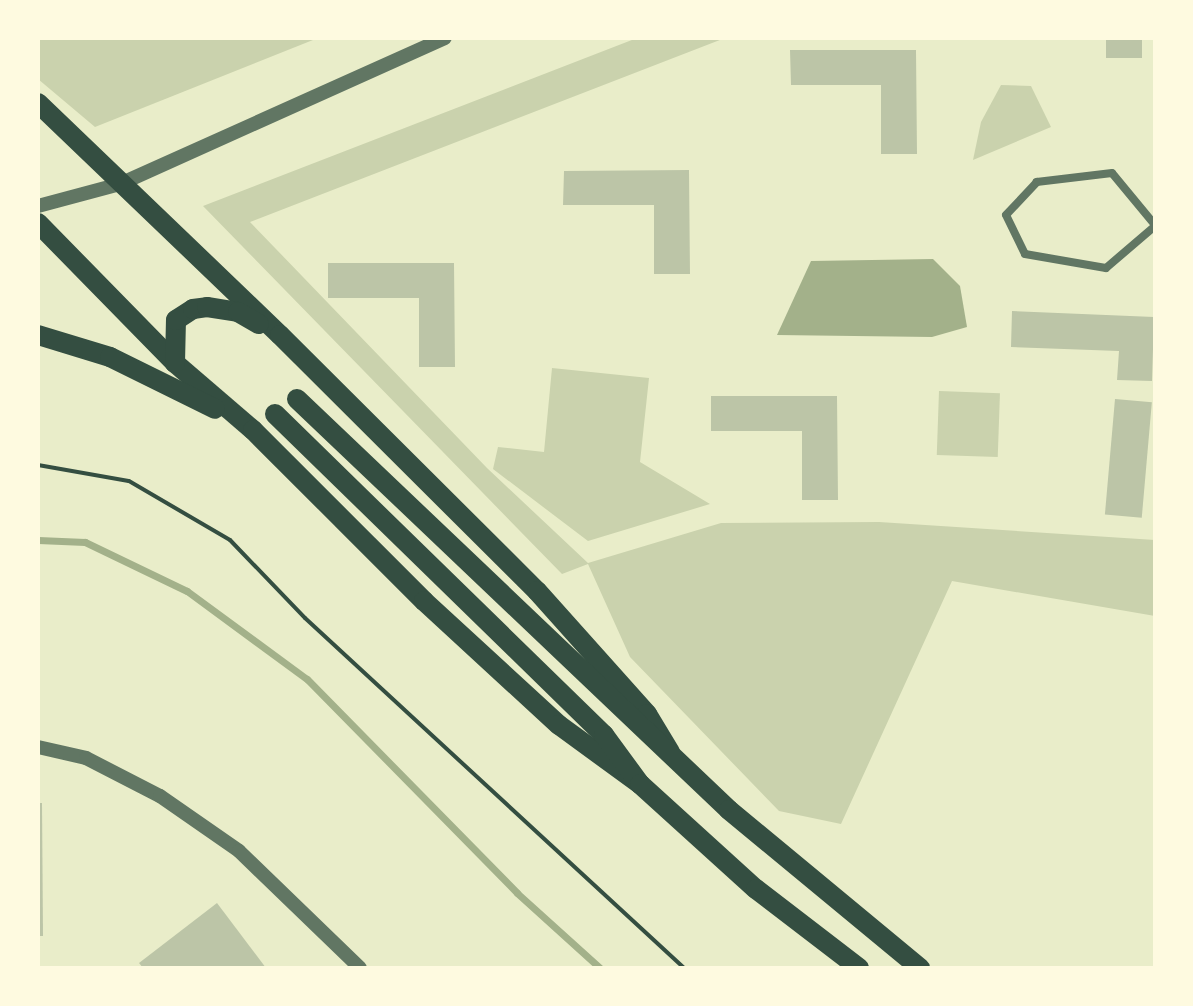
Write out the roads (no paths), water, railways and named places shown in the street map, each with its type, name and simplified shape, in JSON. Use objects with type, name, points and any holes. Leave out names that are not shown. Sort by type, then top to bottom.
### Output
[{"type":"main road","points":[[38,103],[280,335],[537,591],[647,714],[670,752]]},
{"type":"main road","points":[[38,223],[175,363],[253,430],[424,601],[559,725],[640,784],[756,889],[859,968]]},
{"type":"main road","points":[[175,363],[176,320],[193,309],[207,307],[238,312],[280,335]]},
{"type":"main road","points":[[38,335],[110,357],[253,430]]},
{"type":"main road","points":[[297,399],[379,481],[729,810],[920,968]]},
{"type":"main road","points":[[275,414],[604,735],[640,784]]},
{"type":"street","points":[[38,206],[120,184],[445,38]]},
{"type":"street","points":[[1112,173],[1155,226],[1106,268],[1025,254],[1006,215],[1037,182],[1112,173]]},
{"type":"street","points":[[38,747],[86,758],[160,796],[239,851],[360,968]]},
{"type":"waterway","points":[[38,540],[85,542],[187,591],[307,679],[517,893],[600,968]]}]
